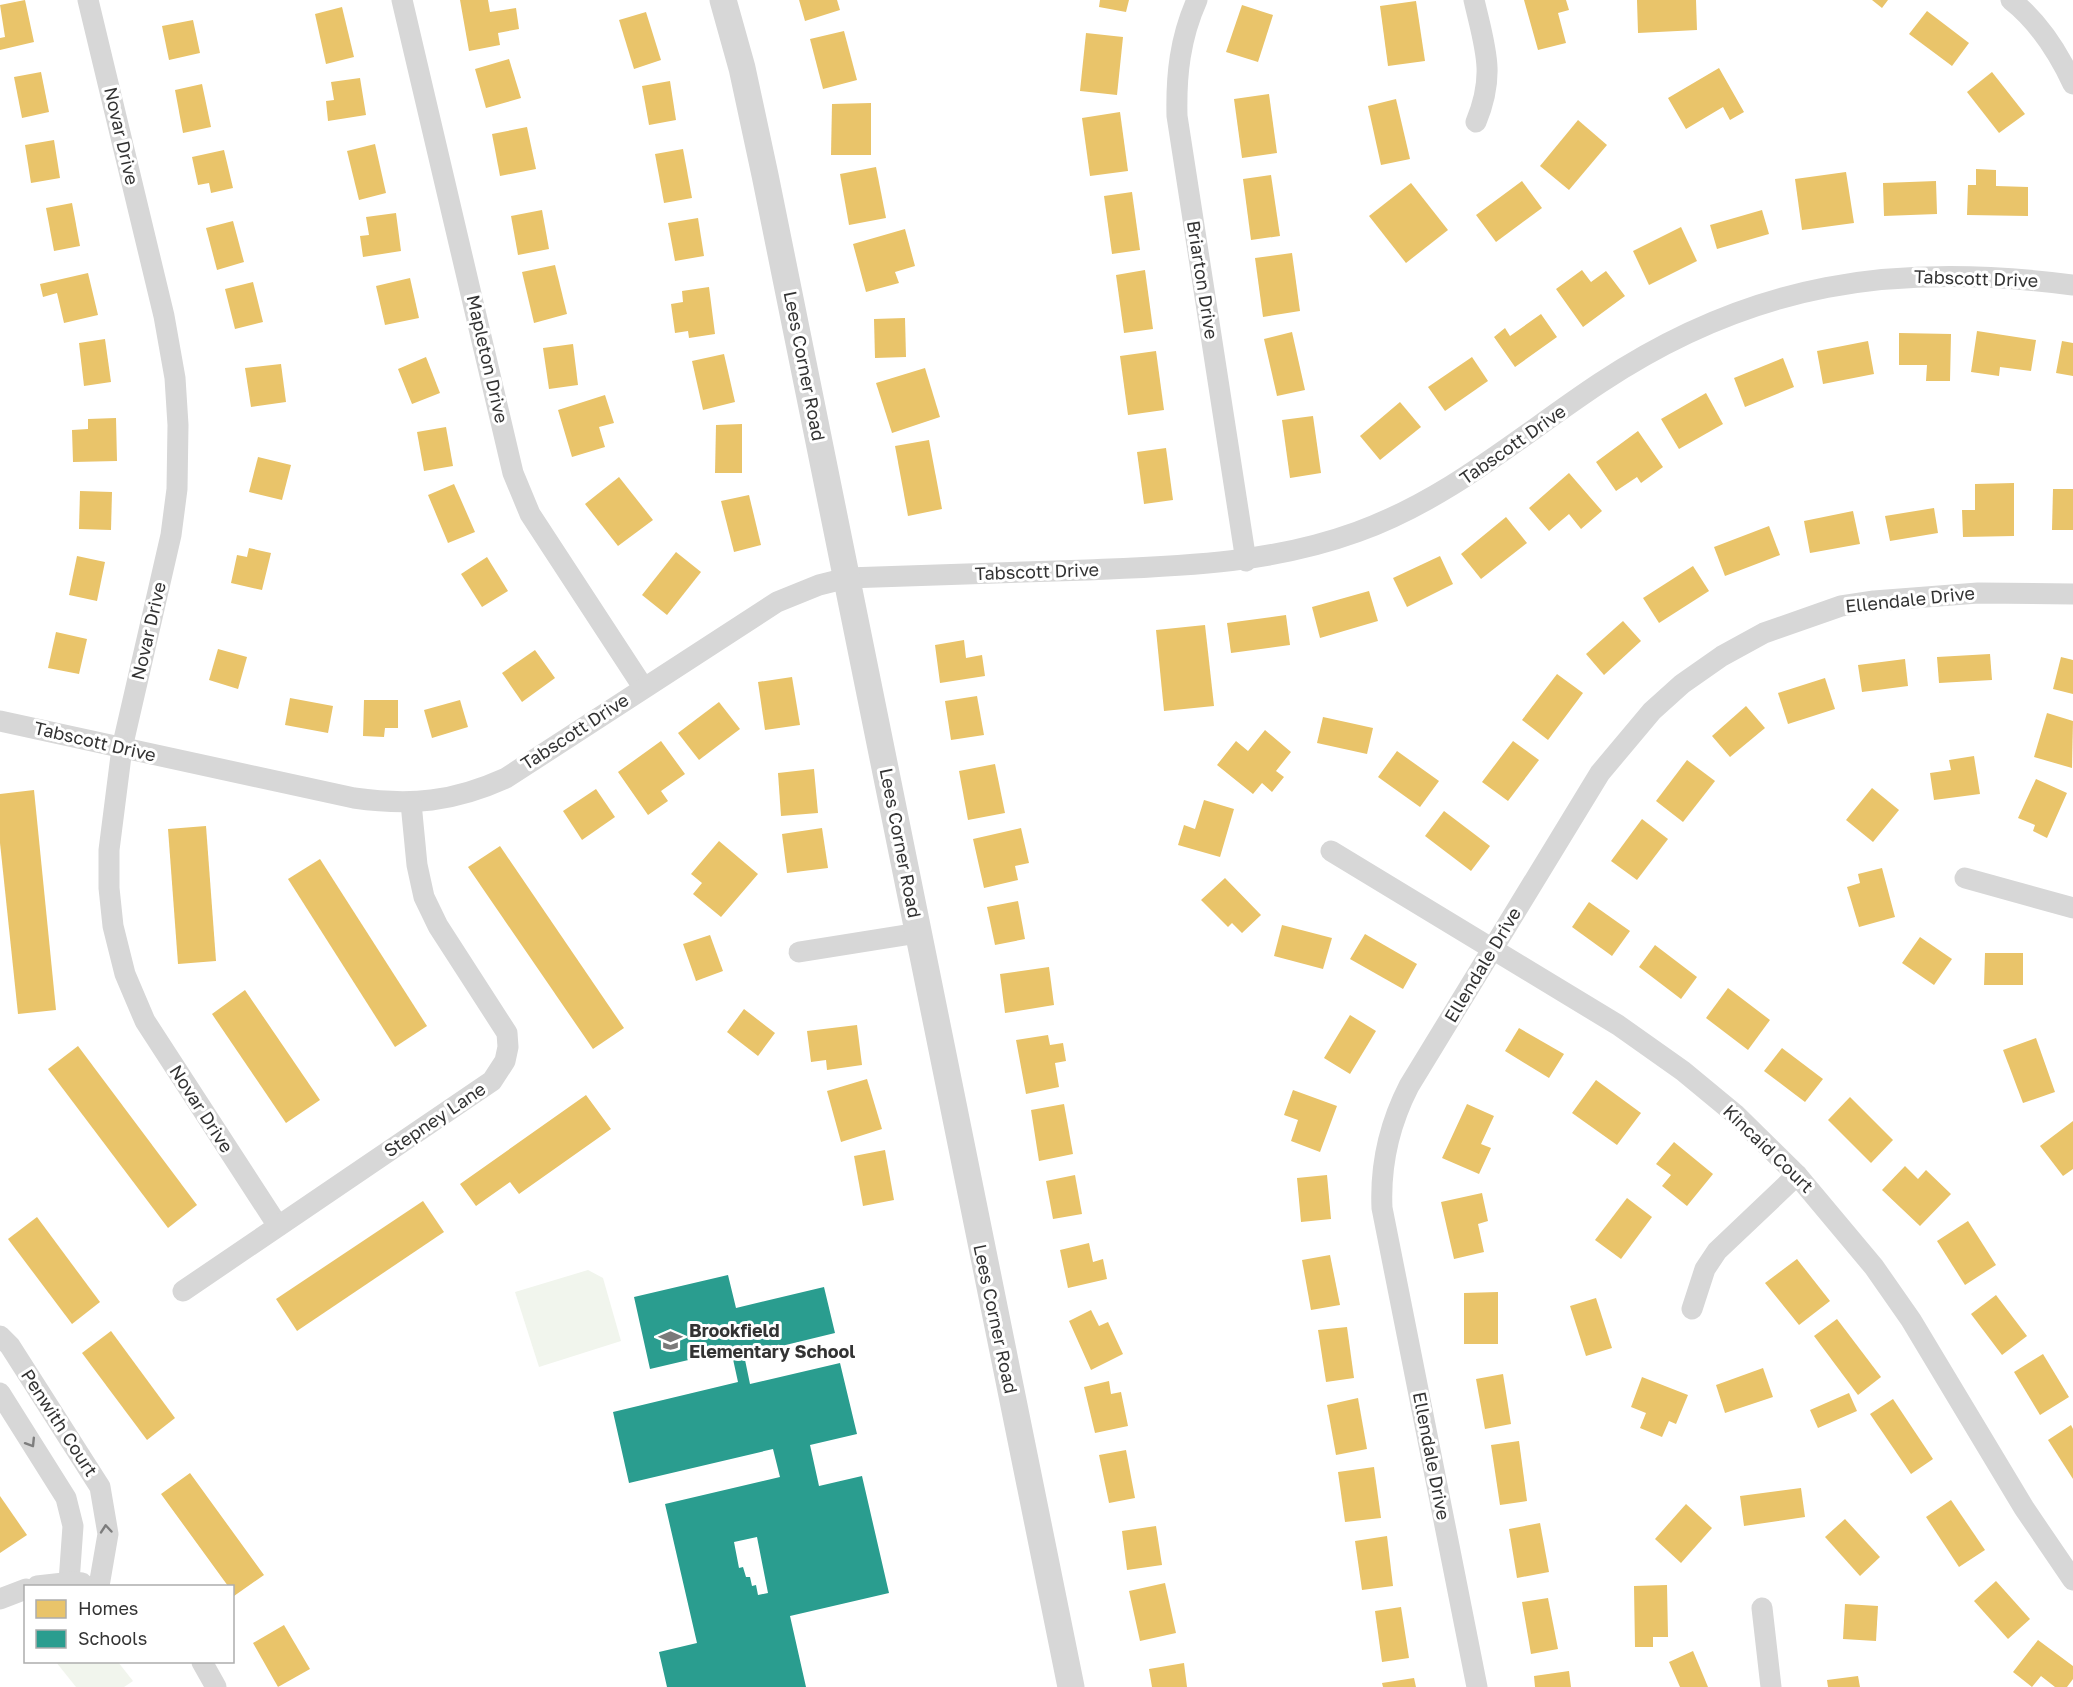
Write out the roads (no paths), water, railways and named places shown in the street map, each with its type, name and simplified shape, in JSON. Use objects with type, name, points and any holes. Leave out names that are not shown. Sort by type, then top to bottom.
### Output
[{"type":"street","name":"Novar Drive","points":[[88,0],[164,316],[175,378],[178,425],[177,489],[171,535],[122,748],[109,863],[110,901],[122,963],[134,998],[151,1031],[278,1226]]},
{"type":"street","name":"Mapleton Drive","points":[[402,0],[513,473],[536,523],[643,687]]},
{"type":"street","name":"Lees Corner Road","points":[[723,0],[742,68],[763,165],[1071,1687]]},
{"type":"street","name":"Briarton Drive","points":[[1197,0],[1180,51],[1176,84],[1177,116],[1246,561]]},
{"type":"street","points":[[1474,0],[1489,75],[1485,99],[1476,122]]},
{"type":"street","points":[[2011,0],[2042,30],[2063,62],[2073,84]]},
{"type":"street","name":"Tabscott Drive","points":[[0,721],[354,798],[411,803],[469,793],[506,777],[777,602],[819,585],[847,578],[1246,561],[1294,551],[1357,532],[1404,513],[1459,483],[1600,384],[1650,352],[1736,313],[1850,282],[1909,276],[1967,275],[2073,285]]},
{"type":"street","name":"Ellendale Drive","points":[[1477,1687],[1385,1226],[1381,1189],[1383,1161],[1399,1106],[1600,772],[1619,746],[1682,684],[1722,656],[1764,633],[1810,615],[1863,603],[1978,593],[2073,594]]},
{"type":"street","name":"Stepney Lane","points":[[183,1291],[492,1081],[505,1061],[508,1047],[504,1026],[438,926],[424,897],[417,865],[411,803]]},
{"type":"street","name":"Kincaid Court","points":[[1331,851],[1618,1025],[1683,1071],[1735,1114],[1797,1175],[1867,1258],[1911,1320],[2024,1508],[2073,1580]]},
{"type":"street","points":[[1965,878],[2073,908]]},
{"type":"street","points":[[799,952],[918,933]]},
{"type":"street","points":[[1692,1309],[1705,1269],[1717,1251],[1797,1175]]},
{"type":"street","name":"Penwith Court","points":[[0,1336],[10,1346],[100,1487],[108,1534],[98,1585]]},
{"type":"street","name":"Penwith Court","points":[[0,1394],[66,1498],[73,1526],[69,1582]]},
{"type":"street","points":[[50,1585],[69,1582],[86,1585]]},
{"type":"street","points":[[0,1599],[24,1591]]},
{"type":"street","points":[[1762,1608],[1771,1687]]},
{"type":"street","points":[[203,1663],[216,1687]]},
{"type":"place","name":"Brookfield Elementary School","points":[[671,1341]]}]
